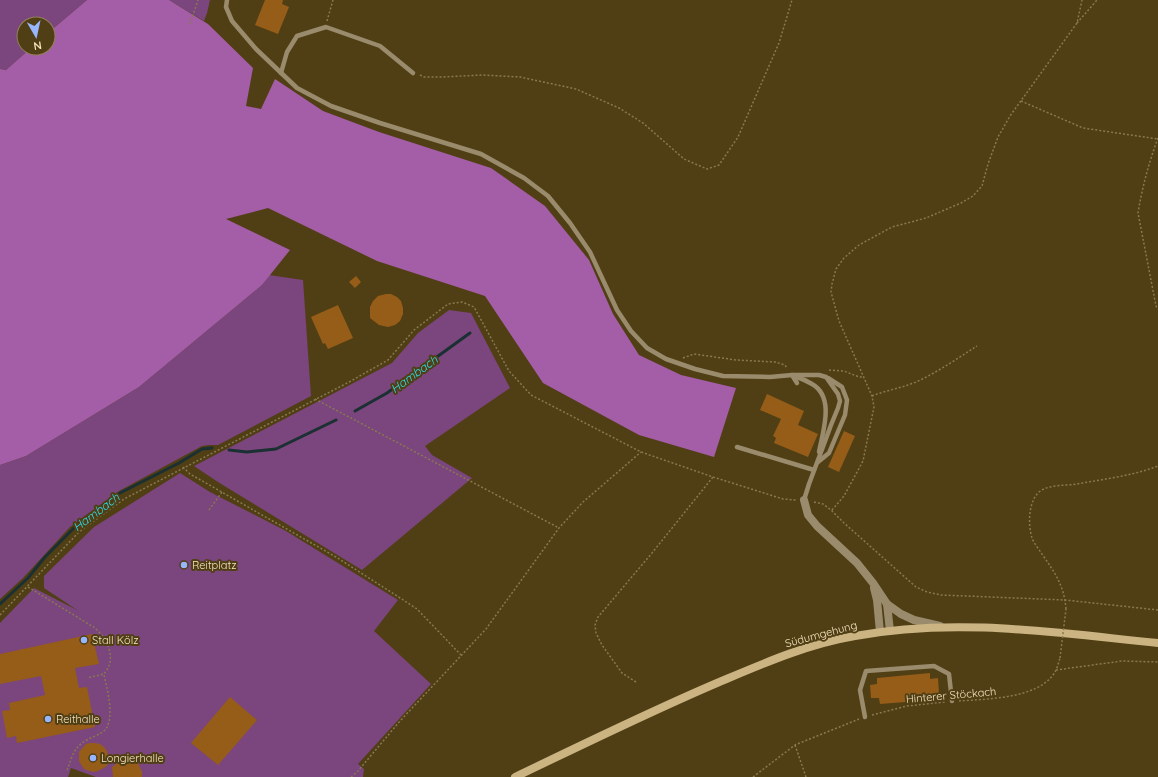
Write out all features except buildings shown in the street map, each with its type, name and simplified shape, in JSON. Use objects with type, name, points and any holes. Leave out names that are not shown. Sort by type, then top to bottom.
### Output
[{"type":"main road","name":"Südumgehung","points":[[515,777],[682,698],[774,658],[842,638],[880,632],[943,627],[996,627],[1158,643]]},
{"type":"street","points":[[804,500],[808,515],[857,563],[887,604],[901,614],[914,620],[943,627]]},
{"type":"street","points":[[873,583],[877,600],[880,632]]},
{"type":"street","points":[[887,604],[890,631]]},
{"type":"lane","points":[[228,0],[226,7],[232,21],[256,49],[297,88],[331,106],[380,123],[482,154],[524,178],[548,196],[570,223],[590,252],[617,310],[630,331],[647,348],[676,363],[723,376],[770,379],[792,375],[819,375],[826,377],[842,387],[847,400],[845,415],[829,452],[817,463]]},
{"type":"lane","points":[[281,73],[287,52],[297,36],[326,27],[380,46],[413,73]]},
{"type":"lane","points":[[792,375],[797,383]]},
{"type":"lane","points":[[792,375],[813,384],[824,396],[826,414],[817,463]]},
{"type":"lane","points":[[804,500],[840,401],[838,394],[826,377]]},
{"type":"lane","points":[[737,447],[814,470]]},
{"type":"lane","points":[[864,716],[860,690],[866,671],[934,666],[949,674],[952,701]]},
{"type":"path","points":[[190,24],[198,0]]},
{"type":"path","points":[[326,27],[333,0]]},
{"type":"path","points":[[413,73],[424,76],[442,77],[482,75],[520,77],[576,89],[620,108],[637,119],[684,158],[707,169],[719,165],[738,137],[779,43],[792,0]]},
{"type":"path","points":[[1077,23],[1082,0]]},
{"type":"path","points":[[832,510],[844,496],[863,461],[874,407],[872,396],[839,321],[832,299],[832,284],[836,269],[844,258],[859,245],[892,227],[926,218],[961,203],[973,196],[982,186],[998,137],[1010,116],[1077,23],[1097,0]]},
{"type":"path","points":[[1021,101],[1083,128],[1158,139],[1146,176],[1138,213],[1156,306],[1158,309]]},
{"type":"path","points":[[0,615],[79,532],[124,499],[388,360],[414,330],[448,304],[462,302],[474,307],[509,372],[531,395],[641,452],[713,477],[783,498],[823,504],[832,510],[844,523],[916,587],[927,592],[941,595],[1065,600],[1158,610]]},
{"type":"path","points":[[872,396],[916,382],[977,346]]},
{"type":"path","points":[[676,363],[685,356],[694,354],[736,360],[775,362],[785,365],[792,375]]},
{"type":"path","points":[[819,375],[829,370],[844,371],[859,377],[864,377]]},
{"type":"path","points":[[315,399],[559,528]]},
{"type":"path","points":[[351,777],[358,771],[400,721],[486,629],[559,528],[583,502],[641,452]]},
{"type":"path","points":[[1158,466],[1143,472],[1075,484],[1051,486],[1039,492],[1032,503],[1029,522],[1032,539],[1059,580],[1065,600],[1066,609],[1060,658],[1056,670],[1122,661],[1158,662]]},
{"type":"path","points":[[183,467],[190,474],[336,557],[417,609],[461,655]]},
{"type":"path","points":[[636,682],[622,673],[602,645],[596,634],[595,625],[598,617],[713,477]]},
{"type":"path","points":[[209,510],[222,492]]},
{"type":"path","points":[[28,587],[95,628],[103,636],[110,653],[109,666],[104,674],[110,719],[107,728],[103,733],[86,740],[77,747],[67,770]]},
{"type":"path","name":"Hinterer Stöckach","points":[[753,777],[795,745],[864,716],[907,706],[952,701],[998,699],[1040,687],[1056,670]]},
{"type":"path","points":[[88,678],[104,674]]},
{"type":"path","points":[[795,745],[806,777]]},
{"type":"shaded area","points":[[0,0],[87,0],[56,26],[56,16],[16,16],[16,56],[22,56],[6,70],[0,69]]},
{"type":"shaded area","points":[[87,0],[169,0],[208,24],[253,68],[246,106],[261,109],[275,79],[323,111],[379,132],[491,168],[545,206],[589,260],[613,314],[639,355],[681,375],[736,388],[714,457],[639,435],[543,383],[485,296],[377,261],[268,208],[226,219],[290,250],[262,285],[139,387],[26,456],[0,465],[0,69],[6,70],[22,56],[56,56],[56,26]]},
{"type":"shaded area","points":[[169,0],[210,0],[204,21]]},
{"type":"shaded area","points":[[269,275],[303,280],[311,396],[218,445],[202,446],[119,491],[70,527],[23,578],[0,599],[0,465],[26,456],[139,387],[262,285]]},
{"type":"shaded area","points":[[449,310],[471,313],[510,388],[425,446],[432,455],[472,478],[362,570],[194,466],[392,363],[418,333]]},
{"type":"shaded area","points":[[180,473],[210,492],[286,531],[398,600],[374,631],[431,684],[358,764],[364,769],[363,777],[96,777],[71,768],[68,777],[0,777],[0,623],[34,588],[77,610],[44,588],[44,576],[94,527]]},
{"type":"waterway","name":"Hambach","points":[[355,411],[387,393],[470,333]]},
{"type":"waterway","name":"Hambach","points":[[229,450],[247,452],[276,449],[336,420]]},
{"type":"waterway","name":"Hambach","points":[[0,604],[28,578],[45,557],[74,528],[120,493],[179,463],[202,449],[212,448]]},
{"type":"place","name":"Reitplatz","points":[[184,565]]},
{"type":"place","name":"Stall Kölz","points":[[84,640]]},
{"type":"place","name":"Reithalle","points":[[48,719]]},
{"type":"place","name":"Longierhalle","points":[[93,758]]}]
